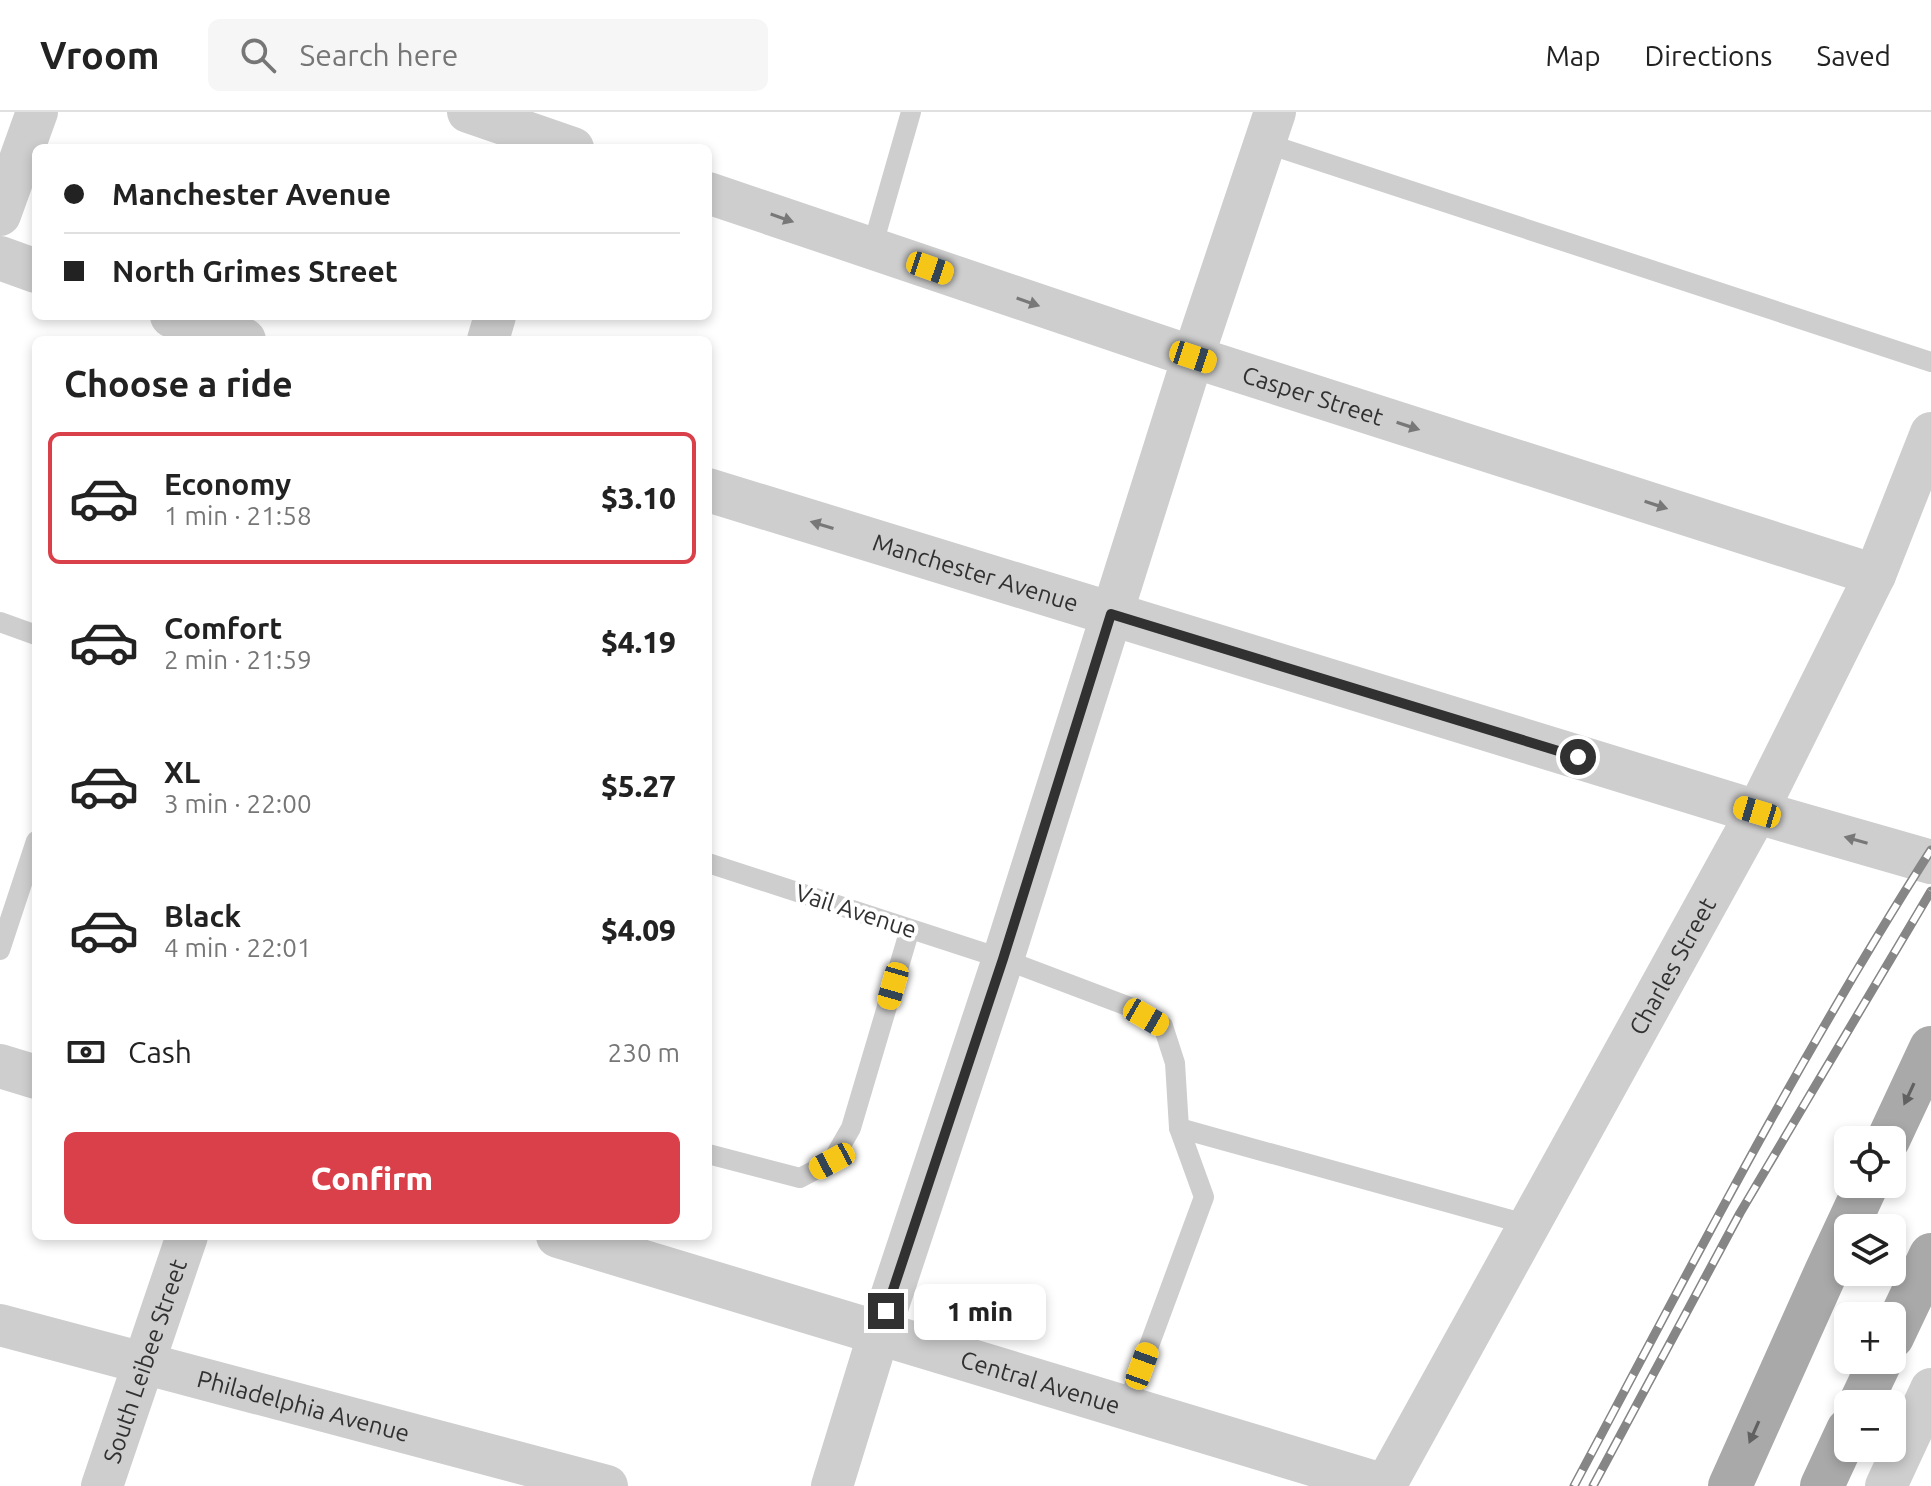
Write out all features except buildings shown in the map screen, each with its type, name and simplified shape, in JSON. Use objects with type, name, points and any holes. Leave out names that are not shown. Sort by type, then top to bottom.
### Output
[{"type":"main road","points":[[1895,1126],[1931,1048]]},
{"type":"main road","points":[[1730,1486],[1861,1198]]},
{"type":"main road","points":[[1906,1308],[1931,1255]]},
{"type":"main road","points":[[1822,1486],[1834,1460]]},
{"type":"street","points":[[0,215],[37,112]]},
{"type":"street","points":[[468,112],[557,137]]},
{"type":"street","points":[[832,1486],[1193,357],[1270,127]]},
{"type":"street","name":"Casper Street","points":[[712,194],[1193,357],[1875,575]]},
{"type":"street","points":[[0,258],[32,270]]},
{"type":"street","points":[[184,320],[230,336]]},
{"type":"street","name":"Charles Street","points":[[1385,1486],[1757,812],[1875,575],[1931,433]]},
{"type":"street","name":"Manchester Avenue","points":[[712,491],[1757,812],[1931,862]]},
{"type":"street","points":[[0,1066],[32,1076]]},
{"type":"street","name":"South Leibee Street","points":[[102,1486],[186,1240]]},
{"type":"street","name":"Central Avenue","points":[[586,1240],[629,1246],[879,1333],[1385,1486]]},
{"type":"street","name":"Philadelphia Avenue","points":[[0,1325],[607,1486]]},
{"type":"street","points":[[1886,1486],[1931,1389]]},
{"type":"lane","points":[[872,248],[911,112]]},
{"type":"lane","points":[[1270,127],[1931,362]]},
{"type":"lane","points":[[0,622],[32,634]]},
{"type":"lane","points":[[0,950],[32,853]]},
{"type":"lane","name":"Vail Avenue","points":[[712,864],[1003,959],[1130,1007],[1163,1026],[1175,1063],[1179,1128],[1204,1197],[1126,1408]]},
{"type":"lane","points":[[712,1155],[800,1178],[832,1161],[851,1128],[910,929]]},
{"type":"lane","points":[[1179,1128],[1529,1225]]},
{"type":"railway","points":[[1574,1486],[1791,1085],[1931,850]]},
{"type":"railway","points":[[1593,1486],[1740,1213],[1931,891]]},
{"type":"route","points":[[886,1311],[1003,959],[1111,614],[1578,757]]}]
